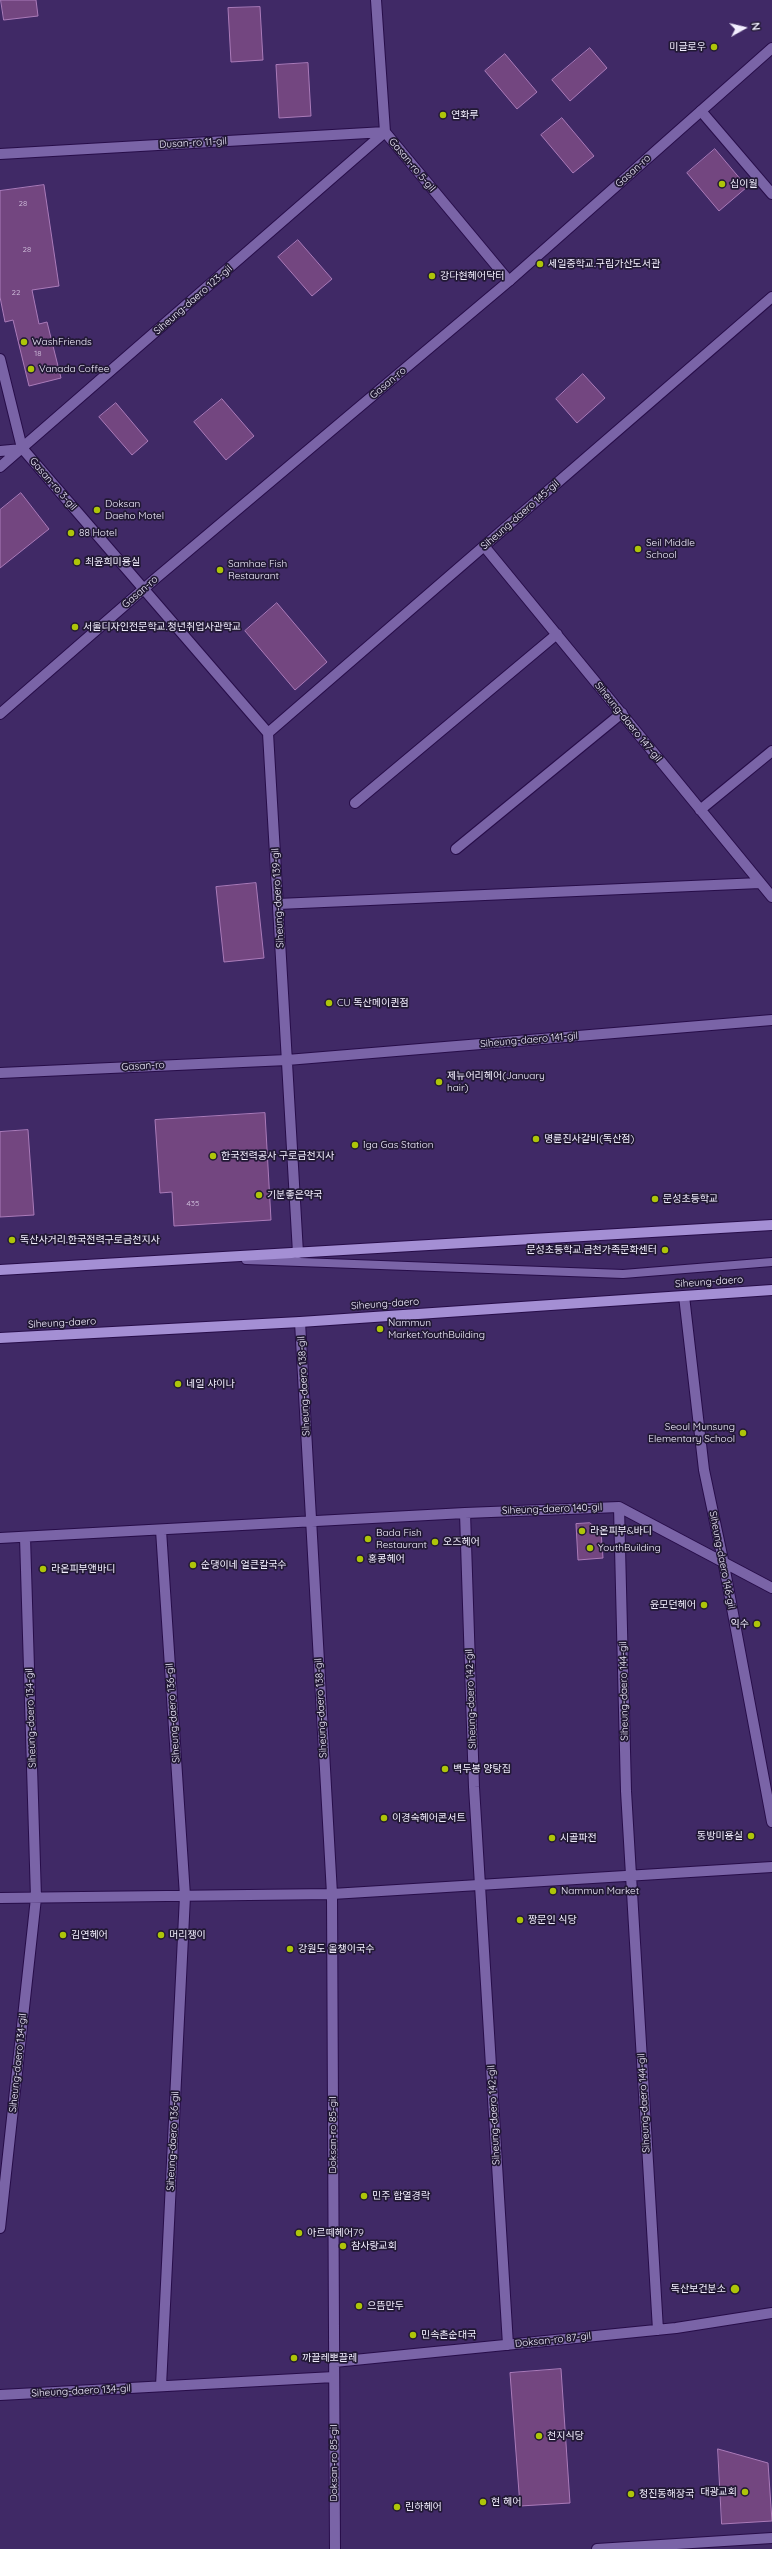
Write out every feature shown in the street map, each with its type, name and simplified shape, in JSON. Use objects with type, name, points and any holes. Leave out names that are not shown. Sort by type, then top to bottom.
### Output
[{"type":"main road","points":[[0,1270],[772,1225]]},
{"type":"main road","name":"Siheung-daero","points":[[0,1338],[300,1322],[772,1290]]},
{"type":"street","name":"Gasan-ro 5-gil","points":[[376,0],[385,132],[509,281]]},
{"type":"street","name":"Gasan-ro","points":[[0,714],[143,589],[509,281],[772,48]]},
{"type":"street","points":[[701,111],[772,194]]},
{"type":"street","name":"Dusan-ro 11-gil","points":[[0,154],[385,132]]},
{"type":"street","name":"Siheung-daero 123-gil","points":[[0,467],[385,132]]},
{"type":"street","name":"Siheung-daero 145-gil","points":[[268,733],[772,296]]},
{"type":"street","name":"Gasan-ro 3-gil","points":[[0,359],[22,448],[143,589]]},
{"type":"street","points":[[0,451],[22,448]]},
{"type":"street","name":"Siheung-daero 147-gil","points":[[484,546],[760,883],[771,893]]},
{"type":"street","points":[[143,589],[268,733]]},
{"type":"street","points":[[355,803],[557,634]]},
{"type":"street","points":[[456,849],[622,713]]},
{"type":"street","name":"Siheung-daero 139-gil","points":[[268,733],[298,1253]]},
{"type":"street","points":[[700,810],[772,751]]},
{"type":"street","points":[[278,904],[760,883]]},
{"type":"street","name":"Siheung-daero 141-gil","points":[[287,1060],[772,1020]]},
{"type":"street","name":"Gasan-ro","points":[[0,1072],[287,1060]]},
{"type":"street","name":"Siheung-daero 146-gil","points":[[684,1296],[704,1470],[723,1560],[772,1822]]},
{"type":"street","name":"Siheung-daero 138-gil","points":[[300,1322],[332,1894]]},
{"type":"street","name":"Siheung-daero 140-gil","points":[[311,1522],[465,1513],[619,1507],[723,1560],[772,1588]]},
{"type":"street","name":"Siheung-daero 144-gil","points":[[619,1507],[626,1791],[658,2330]]},
{"type":"street","name":"Siheung-daero 142-gil","points":[[465,1513],[474,1787],[508,2345]]},
{"type":"street","points":[[0,1538],[311,1522]]},
{"type":"street","name":"Siheung-daero 136-gil","points":[[161,1530],[185,1896],[161,2386]]},
{"type":"street","name":"Siheung-daero 134-gil","points":[[0,2228],[36,1898],[25,1537]]},
{"type":"street","points":[[0,1898],[332,1894],[772,1867]]},
{"type":"street","name":"Doksan-ro 85-gil","points":[[332,1894],[335,2549]]},
{"type":"street","name":"Doksan-ro 87-gil","points":[[334,2362],[658,2330],[772,2313]]},
{"type":"street","points":[[161,2386],[334,2377]]},
{"type":"street","name":"Siheung-daero 134-gil","points":[[0,2395],[161,2386]]},
{"type":"street","points":[[597,2549],[772,2538]]},
{"type":"lane","points":[[209,1258],[623,1274],[772,1262]]},
{"type":"lane","points":[[710,1294],[772,1285]]},
{"type":"building","points":[[1,0],[36,0],[38,16],[4,20]]},
{"type":"building","points":[[260,7],[263,60],[231,62],[228,8]]},
{"type":"building","points":[[590,48],[607,68],[570,101],[552,80]]},
{"type":"building","points":[[505,54],[537,92],[517,109],[485,71]]},
{"type":"building","points":[[308,63],[311,116],[279,118],[276,65]]},
{"type":"building","points":[[562,118],[594,156],[573,173],[541,135]]},
{"type":"building","points":[[715,149],[747,187],[719,211],[687,173]]},
{"type":"building","points":[[44,185],[59,286],[32,290],[39,324],[47,322],[61,378],[29,386],[13,320],[5,322],[0,297],[0,191]]},
{"type":"building","points":[[298,240],[332,279],[312,296],[278,257]]},
{"type":"building","points":[[583,374],[605,398],[577,423],[556,399]]},
{"type":"building","points":[[222,399],[254,436],[226,460],[194,422]]},
{"type":"building","points":[[116,403],[148,441],[132,455],[99,417]]},
{"type":"building","points":[[21,493],[49,529],[0,568],[0,510]]},
{"type":"building","points":[[277,603],[327,662],[295,690],[245,631]]},
{"type":"building","points":[[256,883],[264,958],[224,962],[216,887]]},
{"type":"building","name":"한국전력공사 구로금천지사","points":[[265,1113],[271,1220],[174,1226],[172,1192],[160,1193],[155,1120]]},
{"type":"building","points":[[28,1130],[34,1215],[0,1217],[0,1132]]},
{"type":"building","name":"YouthBuilding","points":[[590,1523],[601,1532],[603,1558],[578,1560],[576,1524]]},
{"type":"building","points":[[561,2369],[570,2503],[520,2506],[510,2373]]},
{"type":"building","name":"대광교회","points":[[718,2449],[768,2463],[772,2521],[722,2524]]},
{"type":"place","name":"미글로우","points":[[714,47]]},
{"type":"place","name":"연화루","points":[[443,115]]},
{"type":"place","name":"십이월","points":[[722,184]]},
{"type":"place","name":"세일중학교.구립가산도서관","points":[[540,264]]},
{"type":"place","name":"강다현헤어닥터","points":[[432,276]]},
{"type":"place","name":"WashFriends","points":[[24,342]]},
{"type":"place","name":"Vanada Coffee","points":[[31,369]]},
{"type":"place","name":"Doksan Daeho Motel","points":[[97,510]]},
{"type":"place","name":"88 Hotel","points":[[71,533]]},
{"type":"place","name":"Seil Middle School","points":[[638,549]]},
{"type":"place","name":"최윤희미용실","points":[[77,562]]},
{"type":"place","name":"Samhae Fish Restaurant","points":[[220,570]]},
{"type":"place","name":"서울디자인전문학교.청년취업사관학교","points":[[75,627]]},
{"type":"place","name":"CU 독산메이퀸점","points":[[329,1003]]},
{"type":"place","name":"제뉴어리헤어(January hair)","points":[[439,1082]]},
{"type":"place","name":"명륜진사갈비(독산점)","points":[[536,1139]]},
{"type":"place","name":"Iga Gas Station","points":[[355,1145]]},
{"type":"place","name":"한국전력공사 구로금천지사","points":[[213,1156]]},
{"type":"place","name":"기분좋은약국","points":[[259,1195]]},
{"type":"place","name":"문성초등학교","points":[[655,1199]]},
{"type":"place","name":"독산사거리.한국전력구로금천지사","points":[[12,1240]]},
{"type":"place","name":"문성초등학교.금천가족문화센터","points":[[665,1250]]},
{"type":"place","name":"Nammun Market.YouthBuilding","points":[[380,1329]]},
{"type":"place","name":"네일 샤이나","points":[[178,1384]]},
{"type":"place","name":"Seoul Munsung Elementary School","points":[[743,1433]]},
{"type":"place","name":"라온피부&바디","points":[[582,1531]]},
{"type":"place","name":"Bada Fish Restaurant","points":[[368,1539]]},
{"type":"place","name":"오즈헤어","points":[[435,1542]]},
{"type":"place","name":"YouthBuilding","points":[[590,1548]]},
{"type":"place","name":"홍콩헤어","points":[[360,1559]]},
{"type":"place","name":"순댕이네 얼큰칼국수","points":[[193,1565]]},
{"type":"place","name":"라온피부앤바디","points":[[43,1569]]},
{"type":"place","name":"윤모던헤어","points":[[704,1605]]},
{"type":"place","name":"익수","points":[[757,1624]]},
{"type":"place","name":"백두봉 양탕집","points":[[445,1769]]},
{"type":"place","name":"이경숙헤어콘서트","points":[[384,1818]]},
{"type":"place","name":"동방미용실","points":[[751,1836]]},
{"type":"place","name":"시골파전","points":[[552,1838]]},
{"type":"place","name":"Nammun Market","points":[[553,1891]]},
{"type":"place","name":"짱문인 식당","points":[[520,1920]]},
{"type":"place","name":"김연헤어","points":[[63,1935]]},
{"type":"place","name":"머리쟁이","points":[[161,1935]]},
{"type":"place","name":"강원도 올챙이국수","points":[[290,1949]]},
{"type":"place","name":"민주 합열경락","points":[[364,2196]]},
{"type":"place","name":"아르떼헤어79","points":[[299,2233]]},
{"type":"place","name":"참사랑교회","points":[[343,2246]]},
{"type":"place","name":"독산보건분소","points":[[735,2289]]},
{"type":"place","name":"으뜸만두","points":[[359,2306]]},
{"type":"place","name":"민속촌순대국","points":[[413,2335]]},
{"type":"place","name":"까끌레뽀끌레","points":[[294,2358]]},
{"type":"place","name":"천지식당","points":[[539,2436]]},
{"type":"place","name":"대광교회","points":[[745,2492]]},
{"type":"place","name":"청진동해장국","points":[[631,2494]]},
{"type":"place","name":"현 헤어","points":[[483,2502]]},
{"type":"place","name":"린하헤어","points":[[397,2507]]}]
